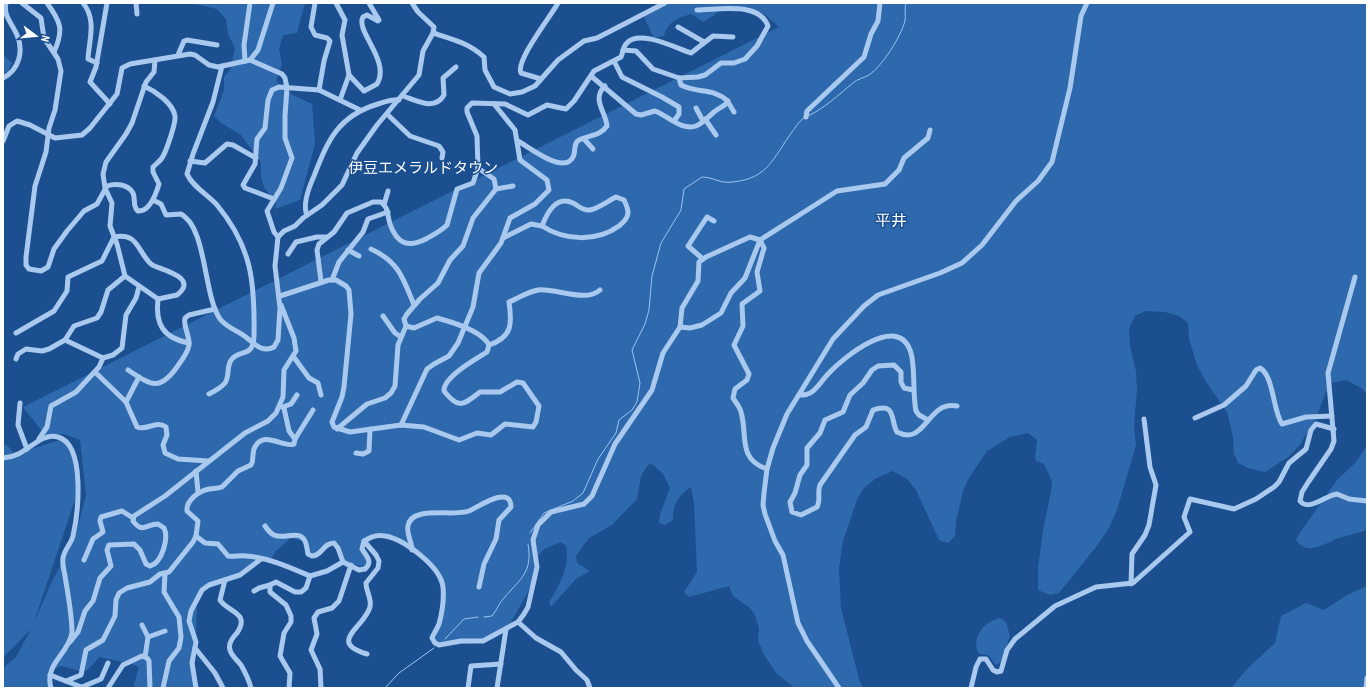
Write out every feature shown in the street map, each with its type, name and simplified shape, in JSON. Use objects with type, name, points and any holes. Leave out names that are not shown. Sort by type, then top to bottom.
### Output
[{"type":"street","points":[[3,78],[16,66],[20,54],[18,37],[5,11],[6,3]]},
{"type":"street","points":[[22,3],[41,18],[44,38],[54,52],[60,64],[61,71],[55,110],[47,134],[46,152],[37,178],[31,210],[26,268],[41,272],[48,267],[57,243],[84,211],[97,204],[105,188],[116,184],[128,188],[133,194],[135,208],[138,211],[145,210],[153,200],[159,184],[153,172],[153,166],[162,159],[175,118],[171,108],[166,102],[144,86]]},
{"type":"street","points":[[47,3],[58,20],[61,30],[60,38],[54,52]]},
{"type":"street","points":[[83,3],[88,11],[92,38],[88,59],[97,63]]},
{"type":"street","points":[[107,3],[97,63],[90,83],[110,104]]},
{"type":"street","points":[[136,3],[136,14]]},
{"type":"street","points":[[248,61],[244,45],[250,3]]},
{"type":"street","points":[[248,61],[258,50],[273,3]]},
{"type":"street","points":[[315,3],[311,27],[315,34],[327,38],[330,41],[324,61],[319,90]]},
{"type":"street","points":[[336,3],[345,20],[342,35],[349,75],[340,100]]},
{"type":"street","points":[[349,75],[364,91],[374,87],[380,79],[381,72],[378,59],[361,24],[361,19],[367,15],[378,22],[379,20],[369,3]]},
{"type":"street","points":[[153,200],[161,204],[166,215],[181,214],[192,224],[215,309],[223,322],[258,347],[266,349],[272,348],[276,344],[280,303],[275,266],[278,237],[284,231],[295,226],[307,215],[322,205],[342,186],[354,157],[419,76],[424,48],[433,34],[433,24],[418,12],[412,3]]},
{"type":"street","points":[[541,79],[521,73],[520,67],[527,51],[558,3]]},
{"type":"street","points":[[433,34],[465,43],[484,59],[486,71],[493,85],[497,89],[510,94],[518,93],[535,86],[549,73],[558,60],[584,41],[597,38],[665,3]]},
{"type":"street","points":[[708,10],[711,3]]},
{"type":"street","points":[[806,117],[807,111],[864,57],[871,34],[878,21],[880,3]]},
{"type":"street","points":[[839,688],[807,641],[797,620],[783,555],[770,529],[763,505],[767,469],[781,426],[799,394],[834,339],[870,300],[878,295],[946,271],[962,263],[982,245],[1016,201],[1038,181],[1048,169],[1052,162],[1067,103],[1081,16],[1087,3]]},
{"type":"street","points":[[624,50],[636,51],[653,69],[679,78],[698,77],[705,75],[721,63],[734,63],[745,59],[752,53],[768,29],[764,18],[748,10],[697,10]]},
{"type":"street","points":[[678,27],[704,42]]},
{"type":"street","points":[[321,281],[318,247],[326,237],[334,232],[350,212],[376,201],[384,205],[388,212],[390,223],[397,236],[406,244],[416,244],[447,225],[457,189],[473,183],[478,168],[477,136],[467,115],[467,108],[474,102],[509,106],[528,115],[548,105],[566,108],[574,101],[598,68],[621,57],[627,42],[637,37],[645,37],[691,53],[713,36],[733,37]]},
{"type":"street","points":[[178,55],[184,41],[187,40],[217,45]]},
{"type":"street","points":[[3,141],[9,126],[17,121],[30,125],[59,139],[82,134],[90,128],[110,104],[118,90],[122,68],[130,64],[178,55],[193,55],[209,65],[222,66],[248,61],[282,74],[285,78],[287,88],[284,131],[287,146],[292,158],[286,178],[267,212],[274,232],[278,237]]},
{"type":"street","points":[[114,237],[123,236],[130,238],[152,265],[174,272],[179,277],[183,285],[179,293],[171,297],[158,299],[124,276],[114,237],[110,221],[112,203],[105,188],[103,174],[106,162],[128,131],[144,86],[154,72],[155,60]]},
{"type":"street","points":[[614,61],[622,77],[678,107],[678,114],[674,121]]},
{"type":"street","points":[[209,394],[222,387],[226,382],[230,361],[233,357],[250,350],[254,344],[252,280],[248,257],[217,205],[188,177],[187,171],[213,102],[222,66]]},
{"type":"street","points":[[307,215],[305,207],[309,190],[329,142],[340,127],[360,110],[390,100],[401,98],[428,104],[436,103],[444,95],[442,78],[456,67]]},
{"type":"street","points":[[591,76],[605,86],[636,114],[639,115],[656,111],[682,125],[692,127],[699,125],[728,102]]},
{"type":"street","points":[[679,78],[681,86],[699,92],[714,92],[728,102],[734,112]]},
{"type":"street","points":[[518,142],[559,164],[567,163],[573,158],[576,142],[601,132],[606,126],[599,98],[602,89],[605,86]]},
{"type":"street","points":[[274,199],[244,186],[246,178],[255,164],[258,139],[265,128],[270,92],[275,88],[319,90],[360,110]]},
{"type":"street","points":[[401,426],[424,374],[430,366],[452,353],[473,307],[479,273],[503,238],[510,218],[535,204],[548,192],[550,186],[544,177],[520,160],[515,130],[494,104]]},
{"type":"street","points":[[696,108],[716,135]]},
{"type":"street","points":[[387,114],[410,136],[439,146],[443,152],[442,158]]},
{"type":"street","points":[[680,327],[690,328],[702,325],[721,313],[731,293],[743,281],[760,240],[837,191],[886,184],[899,170],[904,158],[928,138],[930,130]]},
{"type":"street","points":[[584,138],[593,150]]},
{"type":"street","points":[[190,161],[204,164],[227,144],[234,144],[256,158]]},
{"type":"street","points":[[574,154],[580,157]]},
{"type":"street","points":[[478,168],[494,179],[496,189]]},
{"type":"street","points":[[337,429],[367,404],[385,398],[391,393],[395,386],[398,348],[406,326],[405,317],[414,305],[438,283],[450,260],[463,246],[473,218],[496,189],[512,186]]},
{"type":"street","points":[[384,205],[388,190]]},
{"type":"street","points":[[503,238],[531,224],[542,226],[560,235],[596,237],[612,231],[626,221],[629,213],[624,200],[616,197],[590,210],[582,209],[572,203],[564,201],[556,203],[552,207],[542,226]]},
{"type":"street","points":[[332,280],[339,262],[363,232],[368,220],[388,212]]},
{"type":"street","points":[[703,259],[688,246],[707,217],[714,221]]},
{"type":"street","points":[[16,332],[54,311],[67,291],[68,277],[102,261],[114,237]]},
{"type":"street","points":[[288,254],[296,242],[317,237],[326,237]]},
{"type":"street","points":[[264,526],[275,535],[285,537],[295,535],[301,536],[306,542],[308,554],[312,556],[316,556],[327,544],[334,543],[338,548],[343,562],[361,570],[367,568],[369,558],[362,547],[364,541],[372,537],[385,536],[412,550],[436,570],[441,578],[443,598],[439,622],[432,638],[435,643],[439,645],[461,641],[483,641],[518,622],[527,610],[537,567],[533,540],[538,525],[551,512],[584,504],[592,496],[615,444],[652,390],[663,353],[680,327],[682,308],[698,281],[698,265],[703,259],[747,238],[753,237],[760,240],[764,248],[757,272],[760,291],[742,304],[741,311],[743,326],[734,345],[748,369],[748,376],[735,389],[733,395],[741,412],[744,440],[751,459],[756,464],[767,469]]},
{"type":"street","points":[[371,249],[381,254],[396,266],[401,273],[414,305]]},
{"type":"street","points":[[348,250],[359,256]]},
{"type":"street","points":[[16,359],[18,354],[26,349],[42,351],[65,340],[74,326],[97,318],[101,312],[108,290],[124,276]]},
{"type":"street","points":[[1355,277],[1329,367],[1334,442],[1331,449],[1305,487],[1300,501],[1303,504],[1310,505],[1337,494],[1349,499],[1367,501]]},
{"type":"street","points":[[280,296],[321,281],[332,280],[346,286],[348,290],[351,314],[342,397],[332,422],[337,429],[350,432],[401,426],[429,428],[459,440],[477,433],[491,435],[506,424],[533,427],[536,422],[539,406],[523,383],[517,382],[500,392],[480,392],[467,402],[460,405],[454,403],[444,391],[447,382],[465,366],[487,352],[489,345],[486,340],[465,327],[435,318],[414,328],[406,326]]},
{"type":"street","points":[[38,441],[47,427],[51,406],[76,392],[95,372],[104,358],[113,355],[122,348],[126,315],[136,298],[139,287]]},
{"type":"street","points":[[489,345],[500,340],[509,330],[512,321],[509,302],[519,296],[538,290],[583,295],[595,293],[600,290]]},
{"type":"street","points":[[158,299],[157,311],[164,331],[170,337],[189,343]]},
{"type":"street","points":[[280,303],[296,345],[296,351],[284,370],[282,407],[289,431],[295,439]]},
{"type":"street","points":[[128,370],[139,377],[158,384],[164,382],[187,351],[189,343],[185,318],[189,315],[215,309]]},
{"type":"street","points":[[382,316],[396,335],[401,337]]},
{"type":"street","points":[[799,394],[804,395],[812,392],[828,373],[860,348],[882,337],[892,335],[901,337],[910,351],[913,390],[918,413],[928,420]]},
{"type":"street","points":[[65,340],[104,358]]},
{"type":"street","points":[[293,356],[309,378],[318,383],[322,395]]},
{"type":"street","points":[[913,390],[904,388],[901,382],[901,372],[894,365],[878,366],[872,370],[863,383],[850,395],[843,412],[825,420],[820,434],[808,445],[806,453],[807,465],[798,479],[795,493],[790,502],[791,509],[796,514],[800,515],[817,507],[820,501],[818,490],[820,485],[855,435],[866,427],[873,410],[882,408],[891,411],[894,417],[897,432],[904,435],[912,435],[919,432],[928,420],[943,406],[957,406]]},
{"type":"street","points":[[1195,418],[1224,405],[1237,394],[1256,370],[1260,368],[1263,370],[1268,380],[1282,424],[1306,417],[1332,416]]},
{"type":"street","points":[[95,372],[126,402],[137,427],[142,429],[158,424],[166,427],[167,435],[163,445],[164,451],[168,455],[178,459],[208,462]]},
{"type":"street","points":[[126,402],[139,377]]},
{"type":"street","points":[[133,518],[165,496],[245,433],[271,419],[282,407],[291,404],[297,394]]},
{"type":"street","points":[[20,403],[18,425],[27,449]]},
{"type":"street","points":[[66,681],[81,675],[86,650],[103,640],[115,616],[116,600],[119,593],[127,588],[152,581],[160,574],[169,572],[186,552],[196,536],[198,520],[189,514],[187,508],[189,502],[198,492],[210,488],[222,487],[238,471],[251,465],[254,450],[262,441],[272,440],[293,445],[295,439],[313,410]]},
{"type":"street","points":[[1131,584],[1132,554],[1145,535],[1156,485],[1150,467],[1144,419]]},
{"type":"street","points":[[971,688],[976,667],[980,659],[986,659],[993,670],[997,672],[1001,671],[1008,650],[1015,639],[1055,606],[1096,587],[1131,584],[1190,532],[1184,517],[1190,499],[1234,509],[1250,502],[1279,482],[1289,463],[1306,449],[1313,427],[1316,424],[1334,429]]},
{"type":"street","points":[[356,453],[363,454],[369,451],[370,429]]},
{"type":"street","points":[[3,458],[14,457],[38,441],[50,436],[64,439],[72,450],[77,471],[78,494],[73,537],[63,559],[72,627],[70,642]]},
{"type":"street","points":[[196,471],[198,492]]},
{"type":"street","points":[[412,550],[408,526],[410,520],[415,516],[425,513],[462,513],[500,496],[507,498],[511,503],[511,507],[499,520],[496,539],[484,564],[479,587]]},
{"type":"street","points":[[51,688],[50,675],[53,665],[78,632],[85,611],[93,601],[100,578],[111,566],[107,550],[109,544],[134,544],[140,550],[146,564],[150,566],[156,564],[160,556],[166,538],[164,528],[154,524],[142,528],[135,524],[133,518],[122,511],[101,517],[100,521],[104,531],[93,538],[84,560]]},
{"type":"street","points":[[196,536],[206,543],[218,544],[228,556],[248,556],[290,566],[310,576],[327,571],[343,562]]},
{"type":"street","points":[[364,541],[378,558],[379,564],[366,583],[371,601],[368,614],[349,635],[348,639],[349,644],[354,648],[367,654]]},
{"type":"street","points":[[196,688],[192,663],[195,648],[195,637],[189,621],[191,611],[205,587],[240,575],[261,559]]},
{"type":"street","points":[[321,688],[320,670],[311,650],[317,634],[314,618],[318,612],[332,608],[339,602],[351,565]]},
{"type":"street","points":[[163,688],[169,661],[179,648],[181,637],[179,617],[164,592],[165,574]]},
{"type":"street","points":[[254,591],[276,582],[294,592],[302,592],[306,588],[310,576]]},
{"type":"street","points":[[225,580],[220,600],[224,605],[238,613],[241,620],[239,630],[230,643],[230,650],[244,671],[251,688]]},
{"type":"street","points":[[270,585],[270,592],[284,603],[291,616],[291,622],[284,633],[280,656],[289,670],[289,688]]},
{"type":"street","points":[[518,622],[536,638],[561,652],[575,669],[587,680],[590,688]]},
{"type":"street","points":[[142,625],[148,637],[145,657],[149,663],[150,688]]},
{"type":"street","points":[[498,687],[506,629]]},
{"type":"street","points":[[148,637],[164,631]]},
{"type":"street","points":[[195,648],[215,673],[223,688]]},
{"type":"street","points":[[108,688],[123,665],[135,658],[145,657]]},
{"type":"street","points":[[50,675],[83,687],[101,679],[108,663]]},
{"type":"street","points":[[468,688],[471,666],[501,664]]},
{"type":"street","points":[[1366,688],[1367,678]]},
{"type":"shaded area","points":[[190,3],[305,3],[297,33],[283,35],[279,49],[282,64],[276,81],[293,95],[312,104],[315,144],[300,200],[275,209],[276,203],[264,187],[261,177],[261,162],[240,134],[221,123],[214,116],[224,90],[224,77],[230,70],[235,48],[228,34],[226,19],[217,9]]},
{"type":"shaded area","points":[[670,3],[1367,3],[1367,396],[1363,389],[1346,380],[1331,383],[1325,394],[1313,427],[1305,436],[1300,445],[1288,457],[1265,472],[1248,468],[1238,463],[1234,454],[1233,437],[1227,412],[1206,382],[1197,365],[1189,339],[1188,323],[1179,316],[1165,312],[1146,311],[1135,316],[1129,329],[1130,346],[1136,371],[1137,390],[1134,426],[1136,445],[1117,510],[1109,528],[1096,547],[1059,593],[1050,595],[1038,590],[1038,567],[1052,481],[1044,464],[1036,461],[1037,440],[1028,433],[1010,437],[987,451],[969,478],[963,491],[956,522],[955,536],[948,543],[939,540],[916,490],[907,479],[892,471],[875,479],[863,489],[857,500],[843,541],[839,568],[841,608],[859,679],[863,688],[795,688],[776,673],[763,653],[758,640],[759,628],[755,615],[750,608],[733,596],[729,586],[689,597],[684,592],[697,572],[694,503],[691,487],[683,493],[677,501],[673,520],[665,525],[659,523],[660,514],[670,488],[663,474],[652,464],[648,465],[641,476],[637,499],[612,525],[589,538],[576,556],[577,563],[590,571],[576,579],[551,607],[549,602],[563,575],[567,561],[567,554],[566,546],[561,542],[544,549],[535,560],[533,583],[510,624],[482,642],[442,646],[435,641],[445,597],[429,560],[412,552],[387,536],[376,537],[362,549],[369,560],[367,568],[342,561],[334,545],[326,545],[314,556],[302,541],[291,538],[276,551],[270,561],[261,559],[233,577],[206,586],[197,602],[194,688],[135,688],[134,684],[139,667],[132,664],[99,657],[86,671],[79,671],[61,666],[53,670],[48,688],[3,688],[3,668],[16,657],[31,629],[3,658],[3,444],[7,445],[15,454],[63,439],[72,449],[78,491],[33,625],[76,533],[86,495],[80,440],[64,434],[45,435],[23,407],[779,27],[766,16],[754,9],[723,6],[714,15],[703,22],[692,14],[678,19],[668,27],[664,36],[654,38],[644,17]]},
{"type":"shaded area","points":[[3,55],[12,63],[8,71],[3,74]]},
{"type":"shaded area","points":[[1367,446],[1367,530],[1339,538],[1316,547],[1305,548],[1300,545],[1296,540],[1299,534],[1337,480],[1355,463]]},
{"type":"shaded area","points":[[1367,586],[1367,688],[1231,688],[1246,670],[1275,643],[1281,616],[1306,603],[1324,610],[1347,595]]},
{"type":"shaded area","points":[[1000,618],[1006,622],[1010,636],[1001,662],[996,665],[988,655],[979,654],[976,642],[977,637],[984,627]]},
{"type":"waterway","points":[[808,116],[826,105],[855,82],[869,75],[880,65],[903,28],[906,3]]},
{"type":"waterway","points":[[530,533],[544,513],[573,501],[583,493],[598,459],[616,433],[619,420],[632,410],[637,402],[640,383],[632,350],[645,324],[649,310],[652,276],[661,243],[681,210],[684,189],[702,177],[728,182],[754,177],[768,166],[797,125],[804,118]]},
{"type":"waterway","points":[[484,617],[492,616],[502,600],[524,574],[529,561],[528,544]]},
{"type":"waterway","points":[[445,639],[464,619],[478,617]]},
{"type":"waterway","points":[[385,688],[399,673],[434,648]]},
{"type":"district","name":"伊豆エメラルドタウン","points":[[423,168]]},
{"type":"district","name":"平井","points":[[891,220]]}]
